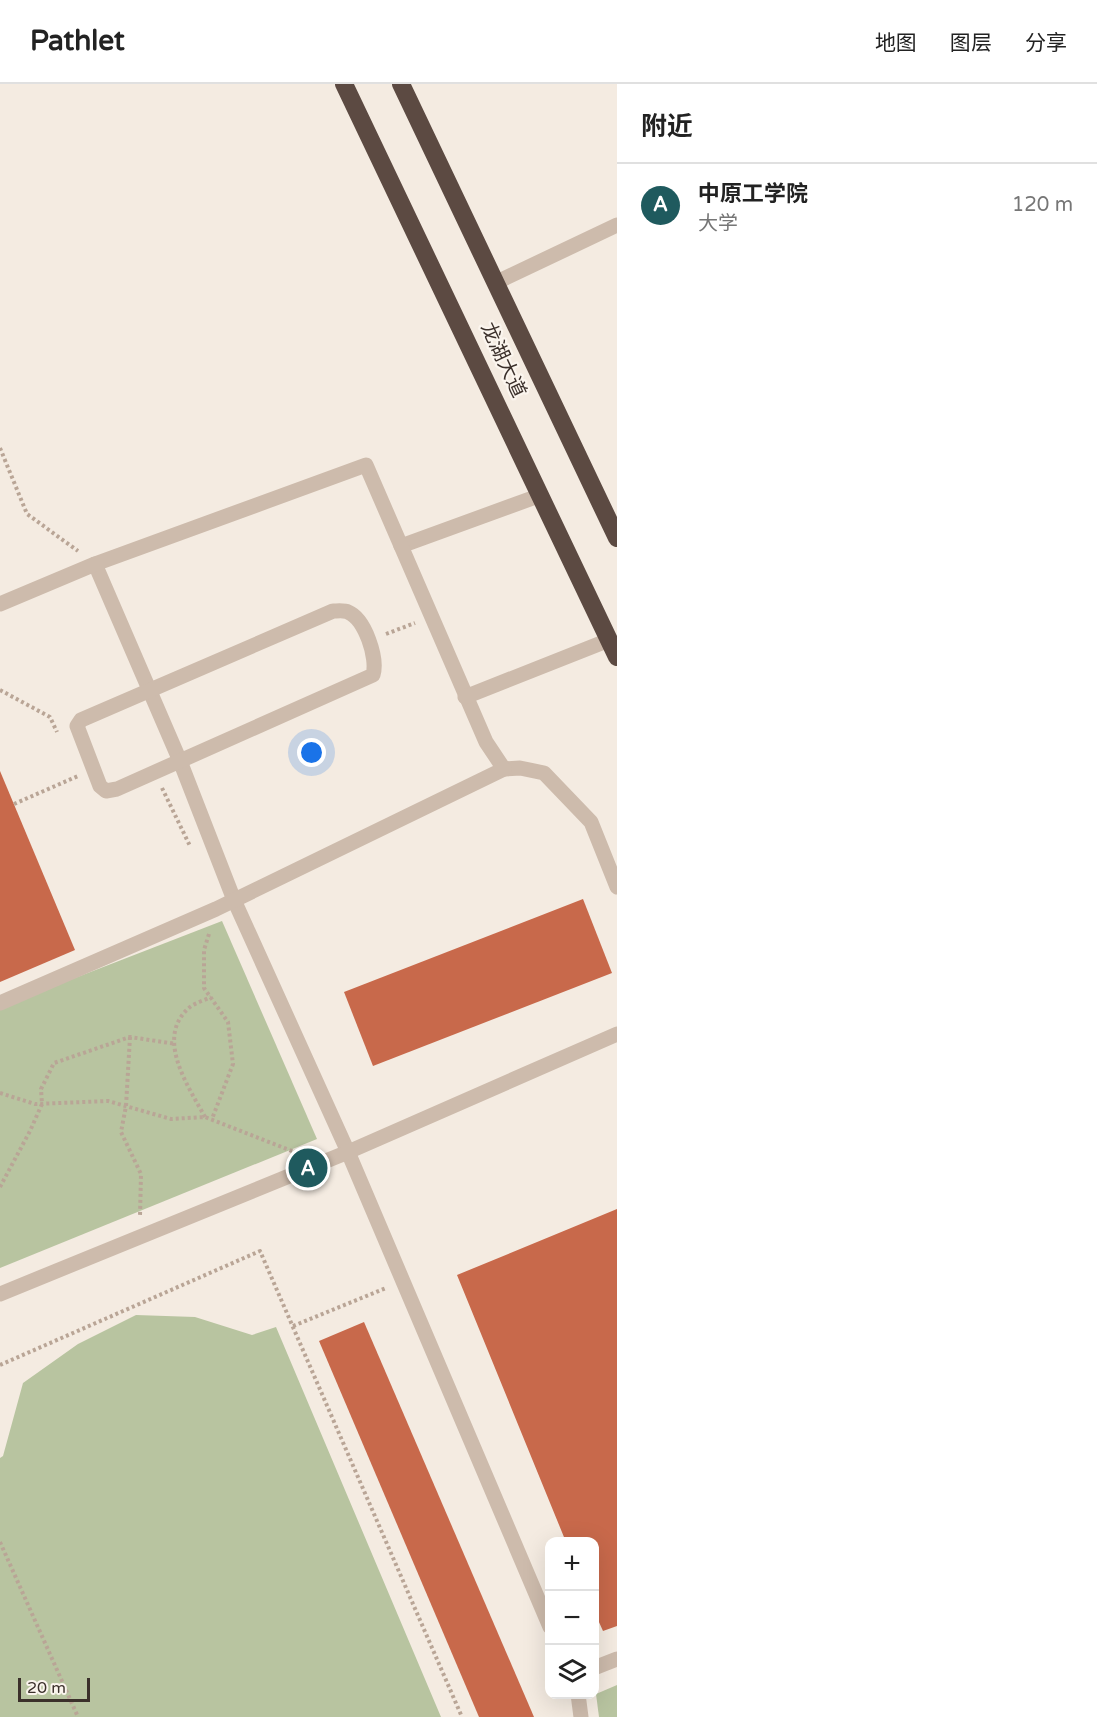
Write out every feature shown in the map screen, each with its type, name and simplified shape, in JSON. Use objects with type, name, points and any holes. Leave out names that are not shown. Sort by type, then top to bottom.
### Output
[{"type":"highway","name":"龙湖大道","points":[[344,84],[542,495],[617,657]]},
{"type":"highway","name":"龙湖大道","points":[[401,84],[617,538]]},
{"type":"lane","points":[[497,282],[617,225]]},
{"type":"lane","points":[[0,604],[95,564],[366,465],[465,697],[486,742],[504,769]]},
{"type":"lane","points":[[400,546],[542,495]]},
{"type":"lane","points":[[95,564],[180,761],[234,900],[348,1152],[545,1618]]},
{"type":"lane","points":[[333,611],[347,611],[360,621],[375,667],[373,675],[365,681],[117,789],[106,791],[100,786],[92,770],[77,726],[81,720],[150,692],[333,611]]},
{"type":"lane","points":[[465,697],[609,640]]},
{"type":"lane","points":[[0,1003],[216,909],[504,769],[520,768],[544,773],[552,781],[591,822],[617,886]]},
{"type":"lane","points":[[0,1294],[323,1163],[617,1034]]},
{"type":"lane","points":[[599,1666],[617,1659]]},
{"type":"lane","points":[[578,1699],[580,1717]]},
{"type":"path","points":[[0,448],[27,514],[95,564]]},
{"type":"path","points":[[368,640],[430,617]]},
{"type":"path","points":[[14,804],[92,770]]},
{"type":"path","points":[[212,1119],[233,1064],[228,1022],[204,988],[204,950],[216,909]]},
{"type":"path","points":[[205,1117],[177,1066],[175,1028],[190,1007],[211,998]]},
{"type":"path","points":[[0,1187],[42,1104],[41,1089],[54,1064],[130,1037],[176,1044]]},
{"type":"path","points":[[130,1037],[126,1106],[121,1132],[141,1174],[139,1238]]},
{"type":"path","points":[[0,1093],[42,1104],[108,1101],[171,1119],[205,1117],[323,1163]]},
{"type":"path","points":[[0,1365],[260,1251],[462,1717]]},
{"type":"path","points":[[292,1326],[403,1281]]},
{"type":"path","points":[[0,1542],[78,1717]]},
{"type":"green space","points":[[222,921],[317,1139],[0,1268],[0,1007]]},
{"type":"green space","points":[[136,1315],[195,1317],[252,1335],[276,1327],[441,1717],[0,1717],[0,1458],[3,1456],[23,1383],[78,1344]]},
{"type":"green space","points":[[617,1685],[617,1717],[599,1717],[597,1699],[599,1699],[599,1693]]},
{"type":"building","points":[[0,771],[75,950],[0,982]]},
{"type":"building","points":[[583,899],[612,973],[373,1066],[344,992]]},
{"type":"building","points":[[617,1209],[617,1626],[603,1631],[599,1622],[599,1537],[564,1537],[457,1275]]},
{"type":"building","points":[[364,1322],[534,1717],[479,1717],[319,1341]]},
{"type":"place","name":"中原工学院","points":[[308,1168]]}]
